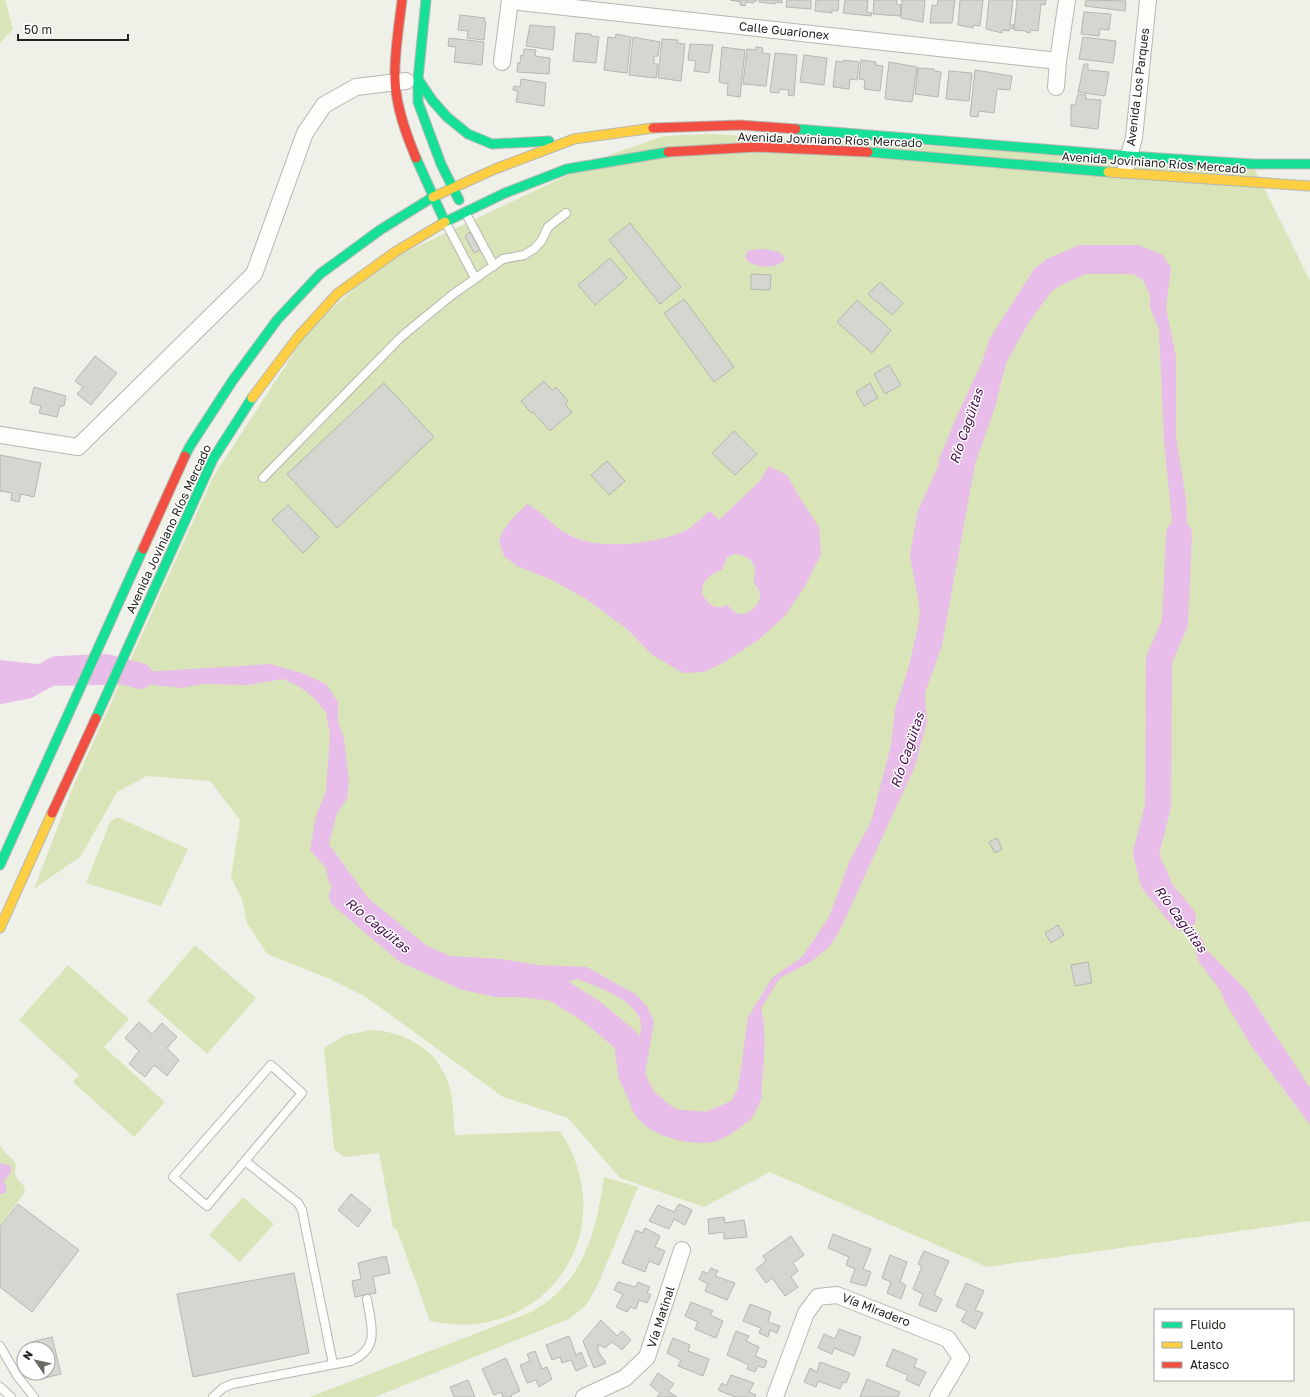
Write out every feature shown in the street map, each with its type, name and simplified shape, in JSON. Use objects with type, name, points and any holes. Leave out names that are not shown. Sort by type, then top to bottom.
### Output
[{"type":"main road","points":[[402,0],[395,82],[399,107],[404,124],[433,197],[446,222]]},
{"type":"main road","points":[[426,0],[418,79],[418,102],[440,164],[465,212]]},
{"type":"main road","points":[[418,79],[432,100],[447,117],[468,134],[492,144],[574,139]]},
{"type":"main road","name":"Avenida Joviniano Ríos Mercado","points":[[0,865],[120,597],[190,446],[233,380],[277,320],[320,274],[380,230],[433,197],[453,187],[574,139],[665,126],[741,125],[1129,156],[1252,164],[1310,164]]},
{"type":"main road","name":"Avenida Joviniano Ríos Mercado","points":[[0,928],[68,780],[160,572],[213,459],[254,396],[298,337],[337,294],[395,252],[446,222],[465,212],[567,168],[673,152],[756,147],[889,152],[1124,173],[1310,186]]},
{"type":"street","points":[[1056,87],[1058,60],[1067,0]]},
{"type":"street","name":"Avenida Los Parques","points":[[1124,173],[1134,138],[1148,0]]},
{"type":"street","points":[[502,62],[510,1]]},
{"type":"street","name":"Calle Guarionex","points":[[510,1],[1058,60]]},
{"type":"street","points":[[0,435],[78,447],[254,274],[305,133],[324,105],[356,87],[418,79]]},
{"type":"street","name":"Vía Matinal","points":[[584,1397],[625,1378],[647,1357],[682,1250]]},
{"type":"street","name":"Vía Miradero","points":[[775,1397],[806,1313],[818,1297],[837,1295],[948,1339],[961,1358],[938,1397]]},
{"type":"lane","points":[[465,212],[494,266]]},
{"type":"lane","points":[[262,478],[401,337],[476,278],[503,259],[524,255],[534,249],[542,240],[548,227],[566,214]]},
{"type":"lane","points":[[446,222],[476,278]]},
{"type":"lane","points":[[270,1065],[302,1093],[245,1161],[207,1206],[173,1177],[270,1065]]},
{"type":"lane","points":[[245,1161],[298,1203],[302,1210],[333,1364]]},
{"type":"lane","points":[[213,1397],[223,1388],[232,1384],[356,1358],[369,1347],[373,1335],[367,1299]]},
{"type":"lane","points":[[0,1346],[18,1377],[34,1397]]},
{"type":"lane","points":[[0,1387],[11,1397]]},
{"type":"green space","points":[[0,0],[5,0],[13,29],[0,43]]},
{"type":"green space","points":[[712,134],[1252,164],[1310,281],[1310,1221],[987,1267],[770,1172],[704,1207],[620,1178],[568,1118],[503,1097],[366,997],[330,979],[267,954],[247,923],[242,899],[231,877],[240,820],[210,781],[147,776],[117,792],[81,856],[34,889],[73,787],[213,477],[310,328],[385,262],[612,154],[664,136]]},
{"type":"green space","points":[[117,817],[188,849],[161,906],[86,883],[110,822]]},
{"type":"green space","points":[[195,945],[256,998],[207,1054],[147,1001]]},
{"type":"green space","points":[[68,965],[129,1019],[104,1047],[165,1102],[134,1137],[73,1082],[79,1075],[19,1020]]},
{"type":"green space","points":[[372,1030],[398,1035],[410,1040],[421,1046],[439,1064],[446,1076],[450,1089],[455,1135],[560,1131],[578,1169],[583,1206],[578,1241],[563,1272],[539,1298],[508,1316],[472,1324],[430,1321],[397,1230],[393,1227],[379,1153],[344,1157],[334,1149],[324,1048],[346,1035]]},
{"type":"green space","points":[[0,1142],[1,1148],[16,1163],[16,1176],[24,1186],[25,1192],[0,1226]]},
{"type":"green space","points":[[604,1177],[638,1187],[599,1282],[587,1304],[569,1319],[375,1397],[310,1397],[529,1313],[548,1301],[563,1287],[575,1272],[584,1255],[597,1218]]},
{"type":"green space","points":[[243,1197],[274,1224],[240,1262],[209,1235]]},
{"type":"water","points":[[1079,245],[1138,245],[1163,255],[1171,268],[1166,308],[1176,357],[1176,437],[1186,499],[1187,519],[1181,569],[1173,569],[1175,550],[1164,441],[1159,330],[1150,307],[1150,295],[1143,280],[1133,274],[1086,274],[1061,285],[1051,292],[1029,322],[1006,363],[995,407],[975,464],[942,645],[925,693],[927,722],[915,766],[839,932],[829,947],[812,961],[780,978],[761,1008],[764,1027],[764,1046],[760,1096],[752,1114],[744,1124],[720,1140],[702,1143],[678,1140],[654,1131],[644,1125],[636,1117],[631,1107],[631,1100],[634,1086],[635,1054],[641,1025],[639,1017],[634,1010],[620,998],[593,985],[576,979],[555,986],[534,989],[478,975],[440,970],[422,958],[402,953],[393,939],[389,929],[374,920],[352,914],[342,904],[329,882],[325,867],[310,850],[316,816],[326,790],[330,735],[326,712],[314,698],[300,687],[283,679],[249,685],[202,684],[182,688],[145,684],[48,686],[0,679],[0,660],[56,666],[143,672],[270,664],[302,673],[326,684],[338,702],[338,722],[344,738],[349,781],[347,799],[337,813],[329,844],[368,898],[428,947],[450,956],[502,959],[538,965],[587,967],[635,994],[647,1006],[654,1022],[643,1085],[639,1094],[646,1110],[674,1123],[696,1129],[724,1120],[737,1096],[748,1017],[772,978],[802,957],[829,917],[850,860],[871,822],[891,745],[895,709],[909,666],[935,550],[938,524],[936,494],[939,459],[982,362],[990,338],[1034,269],[1047,259]]},
{"type":"water","points":[[764,249],[779,252],[785,257],[784,261],[775,265],[758,266],[752,264],[745,257],[749,250]]},
{"type":"water","points":[[769,466],[787,475],[819,527],[821,554],[805,586],[784,617],[758,640],[723,663],[704,672],[683,673],[651,654],[627,629],[586,599],[552,580],[517,566],[504,556],[499,541],[503,531],[511,520],[527,504],[533,507],[563,532],[581,540],[595,543],[626,544],[656,540],[683,532],[710,511],[719,520],[759,482]],"holes":[[[735,554],[750,559],[754,565],[754,582],[760,593],[759,601],[754,608],[743,614],[736,613],[727,605],[719,607],[713,606],[704,598],[702,593],[704,583],[711,575],[722,570],[727,557]]]},
{"type":"water","points":[[1155,854],[1165,866],[1182,912],[1200,935],[1206,949],[1247,991],[1310,1088],[1310,1125],[1252,1047],[1225,1002],[1221,991],[1199,962],[1190,934],[1165,904],[1159,885],[1143,859]]},
{"type":"water","points":[[0,1163],[10,1165],[11,1170],[10,1174],[3,1182],[6,1185],[6,1193],[0,1194]]},
{"type":"building","points":[[730,0],[757,0],[753,3],[746,2],[745,6],[740,5],[741,2]]},
{"type":"building","points":[[759,0],[782,0],[782,3],[775,2],[775,4],[759,2]]},
{"type":"building","points":[[787,0],[811,0],[811,9],[786,7]]},
{"type":"building","points":[[816,0],[839,0],[838,11],[832,10],[832,13],[815,11]]},
{"type":"building","points":[[845,0],[868,0],[867,12],[872,13],[871,16],[843,13]]},
{"type":"building","points":[[874,0],[897,0],[896,4],[901,5],[900,16],[873,14]]},
{"type":"building","points":[[902,0],[925,0],[923,22],[901,18]]},
{"type":"building","points":[[938,0],[955,0],[952,23],[930,23],[932,5],[937,6]]},
{"type":"building","points":[[960,0],[983,0],[980,26],[973,25],[973,28],[958,25]]},
{"type":"building","points":[[989,0],[1013,0],[1010,25],[1014,25],[1013,29],[1010,28],[1009,31],[1002,30],[1002,33],[986,29]]},
{"type":"building","points":[[1017,0],[1046,0],[1045,5],[1041,4],[1038,31],[1030,30],[1030,33],[1026,31],[1014,30]]},
{"type":"building","points":[[1086,0],[1126,1],[1125,11],[1085,6]]},
{"type":"building","points":[[1084,12],[1111,14],[1109,30],[1100,29],[1099,36],[1081,34]]},
{"type":"building","points":[[460,15],[485,18],[484,40],[467,38],[468,31],[458,30]]},
{"type":"building","points":[[530,25],[555,27],[553,50],[526,46]]},
{"type":"building","points":[[576,33],[591,34],[591,36],[599,37],[596,63],[573,61]]},
{"type":"building","points":[[616,34],[631,37],[627,73],[604,70],[608,37],[615,38]]},
{"type":"building","points":[[633,37],[660,42],[658,56],[654,56],[654,64],[658,64],[656,78],[629,75]]},
{"type":"building","points":[[1083,37],[1116,41],[1113,63],[1079,59]]},
{"type":"building","points":[[449,38],[484,42],[482,65],[454,62],[456,47],[448,46]]},
{"type":"building","points":[[662,39],[678,40],[677,43],[685,44],[681,81],[658,78]]},
{"type":"building","points":[[690,44],[713,45],[709,73],[694,71],[696,61],[688,60]]},
{"type":"building","points":[[722,47],[745,50],[740,97],[727,95],[728,84],[719,82]]},
{"type":"building","points":[[756,47],[763,48],[762,53],[770,54],[766,86],[743,84],[747,49],[756,50]]},
{"type":"building","points":[[524,49],[536,50],[535,56],[550,58],[549,74],[517,72],[518,63],[520,63],[521,55],[523,56]]},
{"type":"building","points":[[775,53],[797,55],[794,96],[788,95],[789,90],[779,89],[779,93],[770,92]]},
{"type":"building","points":[[804,55],[827,58],[824,85],[800,82]]},
{"type":"building","points":[[844,60],[859,62],[857,80],[850,79],[849,89],[833,87],[836,61],[843,62]]},
{"type":"building","points":[[861,60],[876,62],[876,65],[883,66],[880,91],[864,89],[865,80],[859,79]]},
{"type":"building","points":[[889,62],[917,67],[912,102],[885,99]]},
{"type":"building","points":[[1084,64],[1088,64],[1088,70],[1109,72],[1105,96],[1078,92]]},
{"type":"building","points":[[918,68],[934,69],[934,71],[941,72],[938,97],[915,94]]},
{"type":"building","points":[[975,70],[1012,76],[1010,90],[997,89],[994,113],[979,111],[978,117],[970,116]]},
{"type":"building","points":[[949,71],[972,73],[969,101],[946,99]]},
{"type":"building","points":[[521,79],[546,83],[544,106],[516,102],[518,91],[513,90],[514,86],[520,87]]},
{"type":"building","points":[[1078,94],[1086,95],[1086,99],[1101,100],[1098,129],[1071,126],[1071,105],[1075,105]]},
{"type":"building","points":[[630,223],[681,287],[660,304],[609,240]]},
{"type":"building","points":[[470,232],[480,250],[474,253],[465,236]]},
{"type":"building","points":[[610,258],[627,278],[595,305],[578,285]]},
{"type":"building","points":[[751,274],[771,275],[770,290],[751,289]]},
{"type":"building","points":[[880,282],[903,303],[892,315],[868,294]]},
{"type":"building","points":[[684,299],[734,367],[714,382],[664,313]]},
{"type":"building","points":[[857,300],[891,330],[872,353],[837,322]]},
{"type":"building","points":[[95,356],[117,373],[91,405],[77,394],[83,387],[75,381]]},
{"type":"building","points":[[889,365],[901,385],[885,394],[874,374]]},
{"type":"building","points":[[544,381],[552,390],[556,387],[568,401],[565,404],[572,412],[550,431],[521,401]]},
{"type":"building","points":[[384,383],[434,437],[337,528],[287,474]]},
{"type":"building","points":[[870,383],[878,398],[864,406],[856,392]]},
{"type":"building","points":[[34,387],[66,396],[64,406],[60,406],[57,417],[39,413],[41,406],[30,403]]},
{"type":"building","points":[[734,431],[757,454],[735,475],[712,453]]},
{"type":"building","points":[[0,455],[41,463],[34,497],[21,494],[19,502],[11,500],[12,493],[0,491]]},
{"type":"building","points":[[607,461],[625,481],[609,495],[591,475]]},
{"type":"building","points":[[288,505],[319,537],[303,553],[272,520]]},
{"type":"building","points":[[997,838],[1002,849],[995,853],[989,842]]},
{"type":"building","points":[[1058,925],[1064,935],[1051,943],[1045,933]]},
{"type":"building","points":[[1088,962],[1092,983],[1075,986],[1071,965]]},
{"type":"building","points":[[139,1022],[152,1034],[162,1023],[177,1037],[167,1048],[179,1060],[167,1076],[154,1065],[145,1077],[129,1064],[139,1051],[125,1038]]},
{"type":"building","points":[[351,1194],[371,1210],[358,1227],[338,1210]]},
{"type":"building","points":[[18,1204],[79,1250],[32,1312],[0,1287],[0,1227]]},
{"type":"building","points":[[679,1204],[692,1210],[685,1225],[674,1219],[669,1229],[649,1221],[658,1205],[674,1212]]},
{"type":"building","points":[[724,1217],[725,1223],[744,1220],[747,1237],[724,1239],[724,1232],[709,1234],[708,1219]]},
{"type":"building","points":[[645,1228],[660,1236],[655,1247],[665,1251],[659,1265],[649,1261],[645,1272],[622,1263],[636,1230],[642,1233]]},
{"type":"building","points":[[833,1234],[871,1249],[863,1269],[871,1272],[866,1286],[850,1282],[855,1269],[846,1265],[849,1257],[828,1248]]},
{"type":"building","points":[[791,1236],[804,1255],[793,1263],[798,1271],[791,1277],[798,1287],[785,1296],[772,1278],[766,1283],[756,1269],[766,1261],[763,1256]]},
{"type":"building","points":[[924,1251],[949,1261],[934,1295],[942,1299],[936,1312],[919,1305],[923,1294],[913,1289],[922,1266],[918,1264]]},
{"type":"building","points":[[890,1255],[907,1262],[900,1282],[906,1285],[901,1299],[887,1293],[891,1282],[882,1278]]},
{"type":"building","points":[[386,1256],[390,1273],[373,1277],[376,1293],[355,1297],[352,1281],[361,1279],[358,1263]]},
{"type":"building","points":[[711,1268],[718,1271],[715,1276],[735,1283],[727,1300],[705,1291],[708,1284],[699,1279],[703,1271],[708,1274]]},
{"type":"building","points":[[294,1273],[309,1353],[193,1377],[177,1294]]},
{"type":"building","points":[[618,1282],[635,1287],[638,1282],[650,1287],[647,1293],[651,1295],[647,1303],[639,1300],[636,1309],[630,1307],[627,1312],[616,1307],[623,1294],[614,1290]]},
{"type":"building","points":[[966,1283],[984,1291],[975,1310],[983,1313],[975,1329],[961,1321],[967,1311],[956,1306]]},
{"type":"building","points":[[691,1302],[713,1311],[710,1315],[723,1321],[716,1338],[695,1329],[698,1322],[685,1316]]},
{"type":"building","points":[[750,1304],[771,1312],[768,1322],[780,1326],[777,1333],[770,1330],[768,1337],[759,1333],[761,1328],[743,1321]]},
{"type":"building","points":[[601,1320],[617,1336],[622,1331],[631,1340],[622,1350],[612,1342],[605,1348],[598,1344],[598,1351],[606,1363],[594,1368],[583,1341]]},
{"type":"building","points":[[839,1329],[861,1337],[854,1356],[834,1348],[832,1354],[818,1348],[824,1334],[835,1339]]},
{"type":"building","points":[[736,1331],[749,1336],[746,1341],[759,1347],[755,1356],[767,1361],[764,1368],[758,1366],[755,1372],[747,1369],[749,1365],[727,1355]]},
{"type":"building","points":[[569,1336],[576,1355],[581,1352],[587,1366],[576,1371],[571,1360],[562,1363],[560,1357],[552,1360],[546,1345]]},
{"type":"building","points":[[52,1337],[53,1341],[35,1341]]},
{"type":"building","points":[[673,1338],[690,1345],[688,1351],[709,1359],[703,1376],[678,1366],[681,1360],[667,1353]]},
{"type":"building","points":[[893,1349],[917,1359],[914,1367],[926,1372],[919,1386],[906,1380],[908,1375],[886,1366]]},
{"type":"building","points":[[535,1351],[542,1369],[547,1367],[552,1379],[539,1387],[536,1380],[527,1383],[520,1365],[530,1361],[527,1354]]},
{"type":"building","points":[[56,1353],[61,1374],[56,1375]]},
{"type":"building","points":[[506,1358],[520,1391],[511,1395],[512,1397],[503,1397],[501,1392],[494,1395],[482,1369]]},
{"type":"building","points":[[820,1362],[850,1373],[846,1383],[843,1382],[840,1389],[818,1381],[816,1387],[804,1382],[810,1368],[817,1372]]},
{"type":"building","points":[[658,1373],[674,1384],[668,1391],[677,1397],[657,1397],[660,1393],[650,1385]]},
{"type":"building","points":[[731,1375],[754,1383],[749,1392],[756,1395],[755,1397],[735,1397],[718,1390],[722,1383],[726,1386]]},
{"type":"building","points":[[867,1379],[900,1392],[898,1397],[860,1397]]},
{"type":"building","points":[[468,1380],[475,1397],[454,1397],[450,1387]]},
{"type":"waterway","name":"Río Cagüitas","points":[[932,618],[933,609],[923,555],[930,516],[950,471]]},
{"type":"waterway","name":"Río Cagüitas","points":[[1179,534],[1175,623],[1159,660],[1158,806],[1146,853],[1153,881],[1183,918]]},
{"type":"waterway","name":"Río Cagüitas","points":[[0,691],[26,686],[57,669],[106,667],[140,676]]},
{"type":"waterway","name":"Río Cagüitas","points":[[342,896],[407,951],[465,977],[497,984],[520,984],[554,988],[591,1011],[627,1041],[631,1074],[643,1100],[671,1122],[708,1125],[741,1111],[749,1095]]},
{"type":"traffic: fast","points":[[426,0],[418,79],[418,102],[441,164],[459,200]]},
{"type":"traffic: fast","points":[[418,79],[432,100],[447,117],[468,134],[492,144],[549,141]]},
{"type":"traffic: fast","points":[[796,129],[1129,156],[1252,164],[1310,164]]},
{"type":"traffic: fast","points":[[416,158],[445,222],[505,193],[567,169],[668,152]]},
{"type":"traffic: fast","points":[[868,152],[1108,172]]},
{"type":"traffic: fast","points":[[185,456],[233,380],[277,320],[320,274],[380,230],[433,197]]},
{"type":"traffic: fast","points":[[96,718],[213,459],[252,398]]},
{"type":"traffic: fast","points":[[0,865],[143,549]]},
{"type":"traffic: slow","points":[[433,197],[495,169],[574,139],[653,128]]},
{"type":"traffic: slow","points":[[1108,172],[1310,186]]},
{"type":"traffic: slow","points":[[252,398],[298,337],[337,294],[395,252],[445,222]]},
{"type":"traffic: slow","points":[[0,928],[52,813]]},
{"type":"traffic: jam","points":[[402,0],[395,60],[395,80],[397,100],[402,120],[416,158]]},
{"type":"traffic: jam","points":[[653,128],[741,125],[796,129]]},
{"type":"traffic: jam","points":[[668,152],[756,147],[868,152]]},
{"type":"traffic: jam","points":[[143,549],[185,456]]},
{"type":"traffic: jam","points":[[52,813],[96,718]]}]
